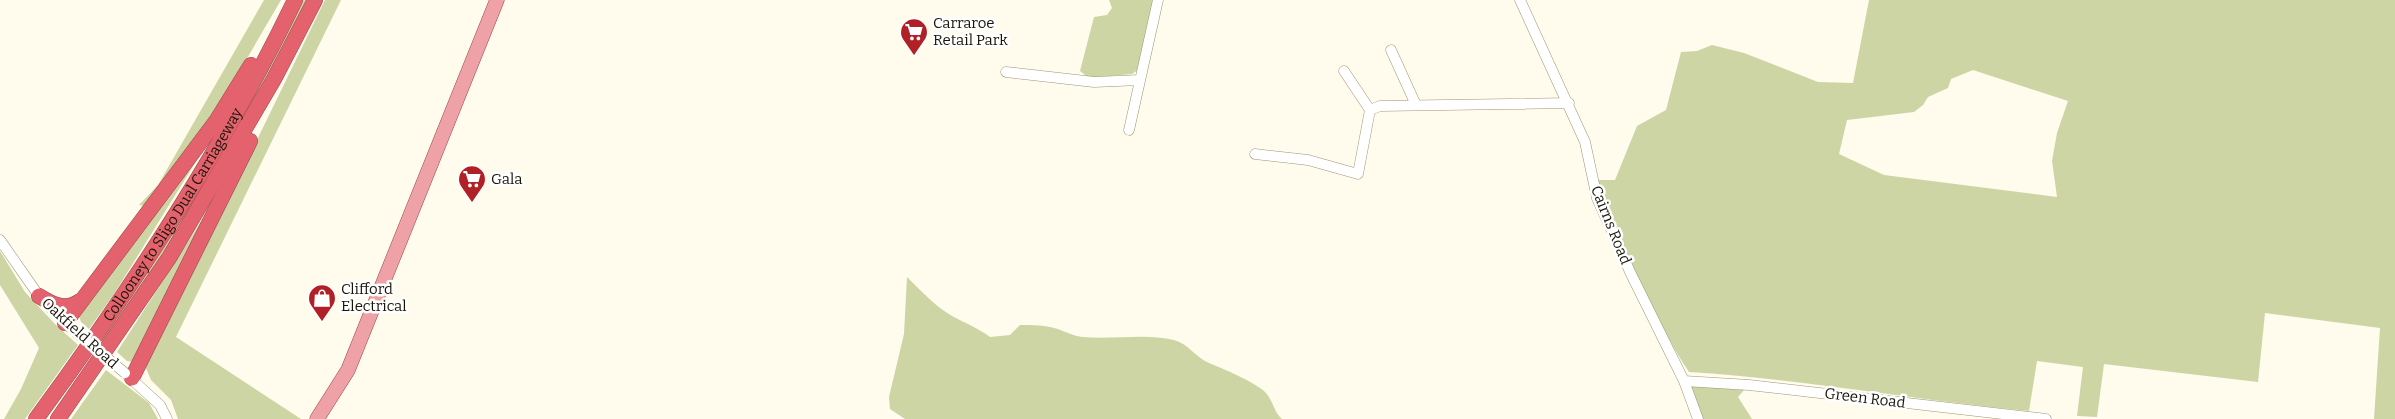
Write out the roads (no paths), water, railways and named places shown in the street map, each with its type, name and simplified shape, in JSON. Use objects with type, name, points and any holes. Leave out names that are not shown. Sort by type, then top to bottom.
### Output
[{"type":"highway","points":[[39,296],[50,303],[63,307],[73,306],[80,301],[217,120],[290,0]]},
{"type":"highway","name":"Collooney to Sligo Dual Carriageway","points":[[36,419],[98,332],[180,207],[230,123],[295,0]]},
{"type":"highway","points":[[129,376],[294,58],[316,0]]},
{"type":"highway","name":"Collooney to Sligo Dual Carriageway","points":[[58,419],[113,343],[174,250],[274,79],[316,0]]},
{"type":"highway","points":[[71,328],[80,301]]},
{"type":"main road","points":[[316,419],[348,370],[497,0]]},
{"type":"street","points":[[1128,130],[1158,0]]},
{"type":"street","name":"Cairns Road","points":[[1520,0],[1569,103],[1585,142],[1597,198],[1631,274],[1684,381],[1698,419]]},
{"type":"street","points":[[1391,50],[1416,105]]},
{"type":"street","points":[[1254,154],[1308,160],[1358,174],[1370,110],[1344,71]]},
{"type":"street","points":[[1006,72],[1094,82],[1140,80]]},
{"type":"street","points":[[1370,110],[1380,106],[1569,103]]},
{"type":"street","name":"Oakfield Road","points":[[0,240],[39,296],[71,328],[129,376],[160,406],[167,419]]},
{"type":"street","name":"Green Road","points":[[1684,381],[1750,385],[2046,419]]},
{"type":"place","name":"Carraroe Retail Park","points":[[914,56]]},
{"type":"place","name":"Gala","points":[[472,203]]},
{"type":"place","name":"Clifford Electrical","points":[[322,322]]}]
